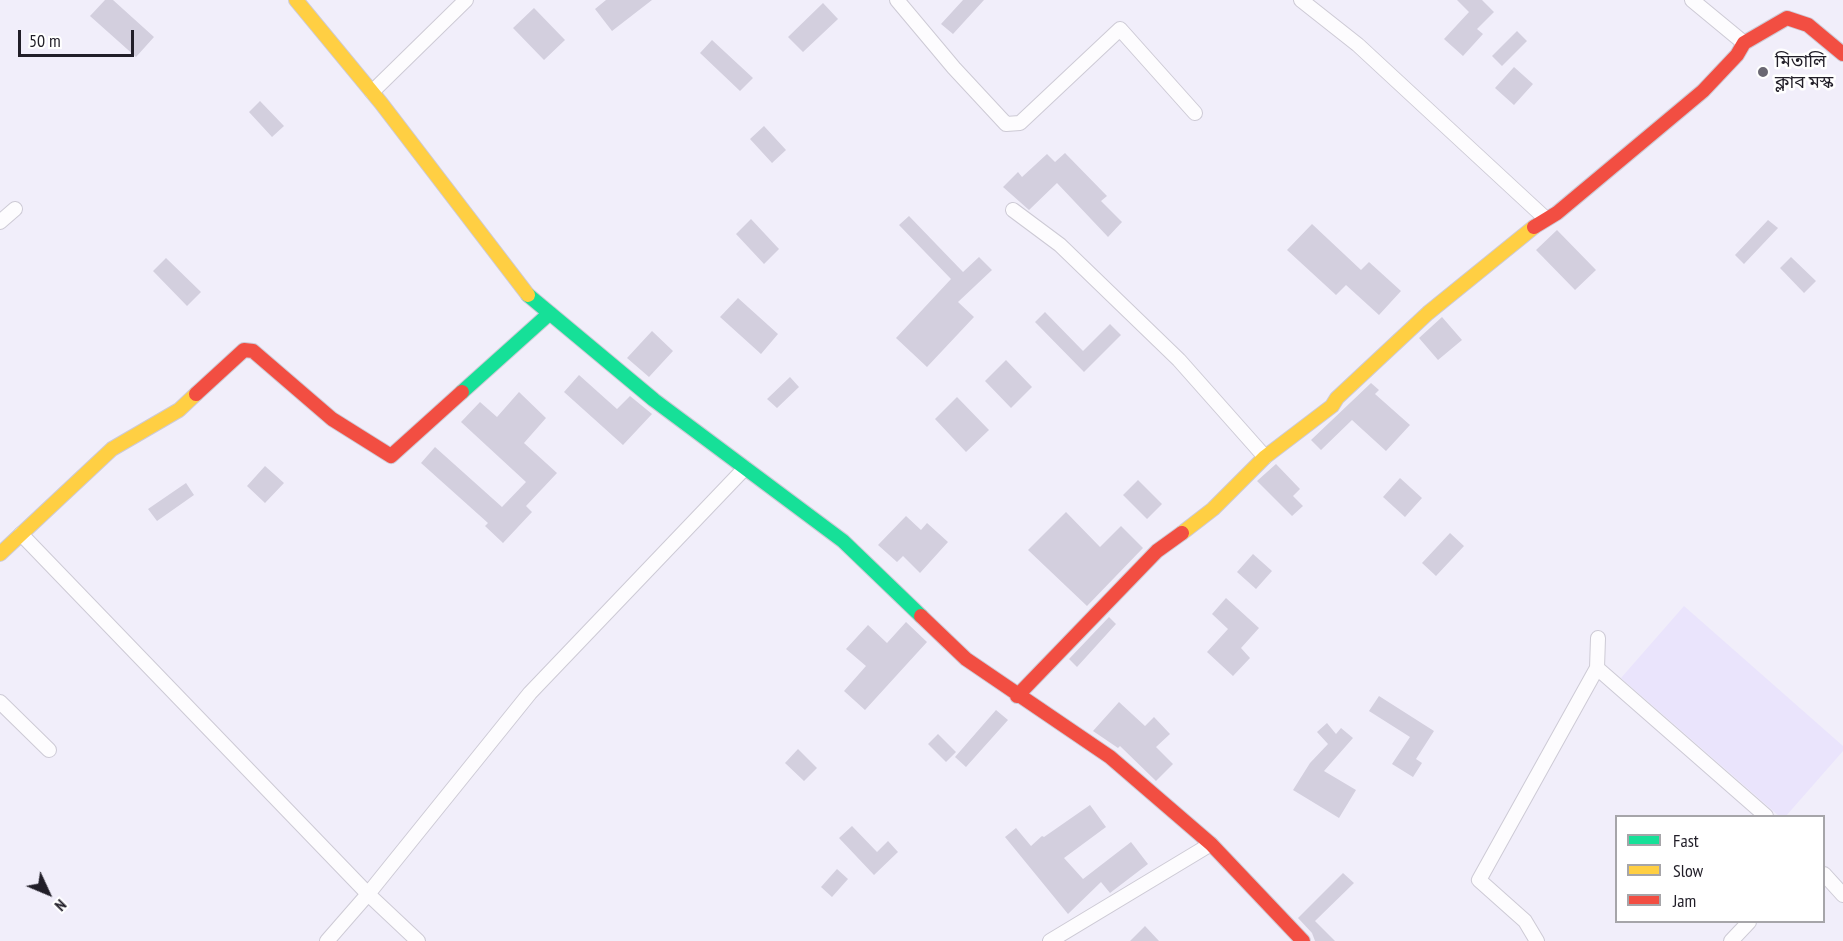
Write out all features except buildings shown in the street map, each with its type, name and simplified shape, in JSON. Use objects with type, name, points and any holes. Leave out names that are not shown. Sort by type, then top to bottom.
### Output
[{"type":"street","points":[[296,0],[372,92],[529,296],[654,400],[843,541],[966,659],[1017,696],[1110,757],[1211,844],[1303,941]]},
{"type":"street","points":[[372,92],[466,0]]},
{"type":"street","points":[[897,0],[954,68],[1006,124],[1020,123],[1120,29],[1195,113]]},
{"type":"street","points":[[1301,0],[1358,45],[1545,218]]},
{"type":"street","points":[[1692,0],[1744,43]]},
{"type":"street","points":[[1017,696],[1157,552],[1213,509],[1265,457],[1332,406],[1337,398],[1428,314],[1545,218],[1557,213],[1703,91],[1737,55],[1744,43],[1787,18],[1808,26],[1843,54]]},
{"type":"street","points":[[0,222],[15,209]]},
{"type":"street","points":[[1013,210],[1060,245],[1162,344],[1211,394],[1265,457]]},
{"type":"street","points":[[0,554],[112,449],[179,410],[244,351],[253,351],[332,419],[390,456],[550,313]]},
{"type":"street","points":[[327,941],[368,894],[530,693],[745,468]]},
{"type":"street","points":[[21,534],[368,894],[418,941]]},
{"type":"street","points":[[1537,941],[1525,921],[1479,880],[1597,668],[1599,638]]},
{"type":"street","points":[[1597,668],[1765,815]]},
{"type":"street","points":[[0,702],[49,750]]},
{"type":"street","points":[[1050,941],[1211,844]]},
{"type":"street","points":[[1825,875],[1843,895]]},
{"type":"street","points":[[1731,941],[1747,923]]},
{"type":"shaded area","points":[[1684,606],[1843,746],[1843,751],[1787,815],[1778,815],[1621,678]]},
{"type":"traffic: fast","points":[[528,295],[654,400],[843,541],[921,616]]},
{"type":"traffic: fast","points":[[462,392],[550,313]]},
{"type":"traffic: slow","points":[[296,0],[381,103],[528,295]]},
{"type":"traffic: slow","points":[[1182,533],[1213,509],[1265,457],[1332,406],[1337,398],[1428,313],[1534,227]]},
{"type":"traffic: slow","points":[[0,554],[112,449],[179,410],[196,394]]},
{"type":"traffic: jam","points":[[1534,227],[1557,213],[1703,91],[1737,55],[1744,43],[1787,18],[1808,25],[1843,54]]},
{"type":"traffic: jam","points":[[196,394],[244,350],[253,351],[332,419],[391,456],[462,392]]},
{"type":"traffic: jam","points":[[1017,696],[1157,551],[1182,533]]},
{"type":"traffic: jam","points":[[921,616],[966,659],[1110,757],[1211,844],[1303,941]]},
{"type":"place","name":"মিতালি ক্লাব মস্ক","points":[[1763,72]]}]
